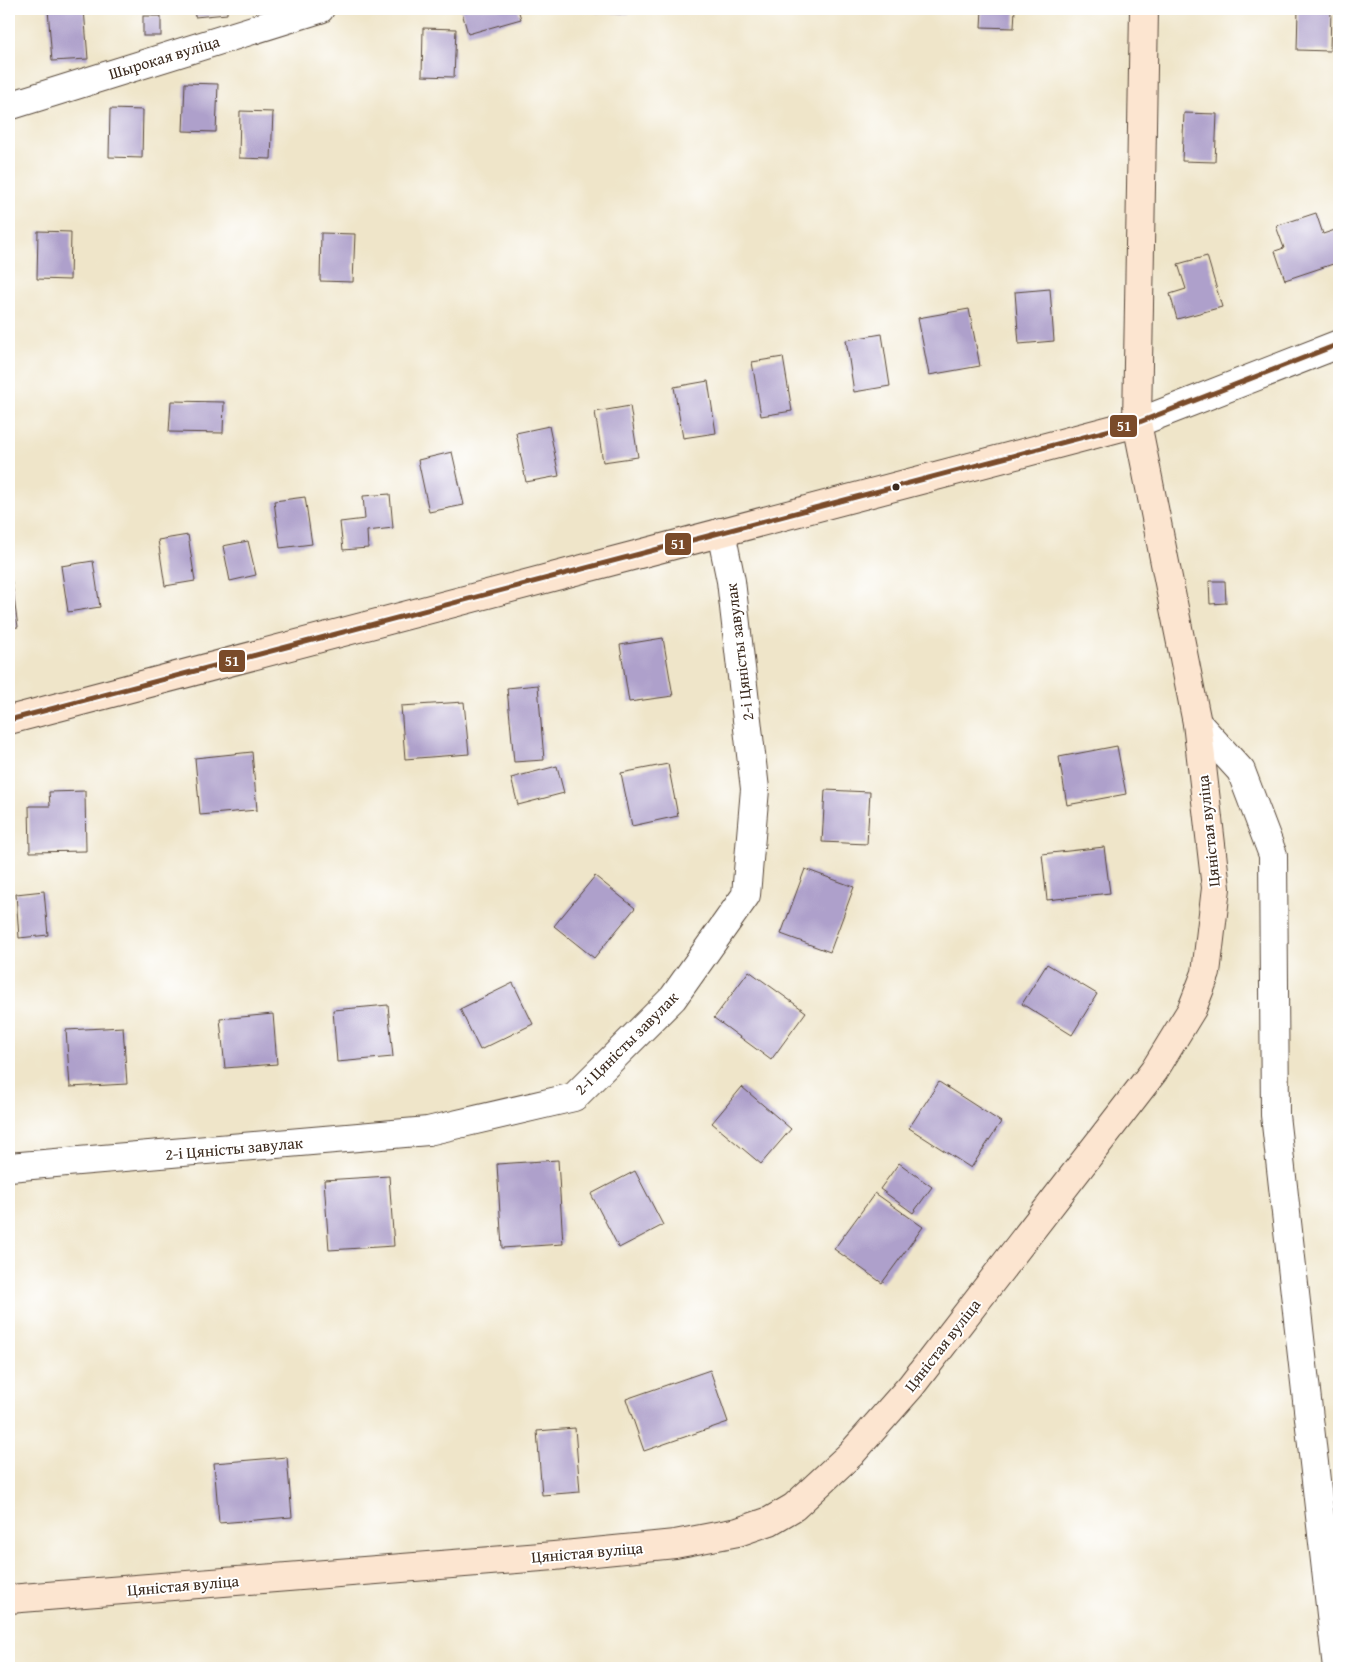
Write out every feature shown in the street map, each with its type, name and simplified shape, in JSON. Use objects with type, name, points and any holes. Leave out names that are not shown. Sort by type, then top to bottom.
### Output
[{"type":"street","name":"Шырокая вуліца","points":[[9,106],[320,9]]},
{"type":"street","name":"Цяністая вуліца","points":[[9,1599],[554,1556],[675,1544],[738,1532],[770,1521],[794,1507],[851,1454],[911,1386],[1154,1071],[1192,1009],[1206,973],[1216,888],[1197,723],[1138,423],[1144,9]]},
{"type":"street","points":[[9,720],[1138,423],[1339,344]]},
{"type":"street","name":"2-і Цяністы завулак","points":[[9,1167],[428,1131],[574,1097],[673,998],[746,895],[755,789],[731,581],[721,532]]},
{"type":"street","points":[[1197,723],[1241,771],[1274,855],[1275,1115],[1337,1668]]},
{"type":"building","points":[[48,9],[84,9],[88,59],[52,61]]},
{"type":"building","points":[[194,9],[227,9],[227,14],[195,17]]},
{"type":"building","points":[[461,9],[518,9],[521,19],[468,34]]},
{"type":"building","points":[[596,9],[629,9],[629,14],[596,13]]},
{"type":"building","points":[[982,9],[1015,9],[1014,28],[981,27]]},
{"type":"building","points":[[1298,9],[1331,9],[1330,51],[1297,50]]},
{"type":"building","points":[[143,16],[161,16],[161,36],[143,36]]},
{"type":"building","points":[[423,28],[456,29],[454,77],[422,76]]},
{"type":"building","points":[[185,83],[218,84],[216,132],[183,131]]},
{"type":"building","points":[[110,109],[143,110],[142,158],[109,157]]},
{"type":"building","points":[[240,111],[273,112],[271,159],[239,158]]},
{"type":"building","points":[[1184,113],[1217,114],[1215,162],[1182,161]]},
{"type":"building","points":[[1316,213],[1323,234],[1335,230],[1339,244],[1339,262],[1285,280],[1275,251],[1284,248],[1276,226]]},
{"type":"building","points":[[38,231],[71,232],[70,280],[37,279]]},
{"type":"building","points":[[321,233],[355,234],[353,282],[320,281]]},
{"type":"building","points":[[1207,256],[1222,307],[1177,319],[1170,294],[1186,289],[1178,264]]},
{"type":"building","points":[[1050,289],[1054,341],[1019,344],[1015,292]]},
{"type":"building","points":[[969,309],[980,366],[929,375],[918,318]]},
{"type":"building","points":[[882,334],[890,386],[854,392],[846,340]]},
{"type":"building","points":[[783,357],[792,411],[761,416],[752,362]]},
{"type":"building","points":[[708,381],[716,433],[683,438],[674,387]]},
{"type":"building","points":[[171,401],[224,402],[223,433],[169,432]]},
{"type":"building","points":[[630,406],[638,457],[603,462],[595,412]]},
{"type":"building","points":[[549,426],[559,476],[526,482],[516,433]]},
{"type":"building","points":[[452,452],[464,505],[429,512],[418,460]]},
{"type":"building","points":[[390,494],[393,528],[367,531],[368,548],[343,550],[340,522],[365,519],[363,496]]},
{"type":"building","points":[[305,497],[312,544],[280,548],[274,501]]},
{"type":"building","points":[[188,535],[195,581],[165,586],[158,540]]},
{"type":"building","points":[[248,541],[256,575],[230,581],[223,546]]},
{"type":"building","points":[[93,561],[100,607],[68,612],[61,566]]},
{"type":"building","points":[[11,577],[18,627],[9,628],[9,578]]},
{"type":"building","points":[[1209,581],[1225,581],[1226,603],[1210,604]]},
{"type":"building","points":[[663,638],[673,696],[629,702],[620,645]]},
{"type":"building","points":[[538,685],[544,760],[514,762],[507,688]]},
{"type":"building","points":[[464,702],[469,754],[405,759],[401,706]]},
{"type":"building","points":[[1117,746],[1126,794],[1067,805],[1059,757]]},
{"type":"building","points":[[252,752],[257,810],[200,815],[195,758]]},
{"type":"building","points":[[668,764],[678,816],[632,826],[621,773]]},
{"type":"building","points":[[557,766],[564,793],[518,805],[511,778]]},
{"type":"building","points":[[825,790],[870,792],[867,844],[822,842]]},
{"type":"building","points":[[85,791],[86,851],[30,852],[29,806],[50,806],[49,792]]},
{"type":"building","points":[[1104,847],[1110,893],[1047,900],[1042,854]]},
{"type":"building","points":[[805,869],[854,887],[830,952],[781,934]]},
{"type":"building","points":[[595,876],[635,908],[594,958],[554,926]]},
{"type":"building","points":[[44,891],[48,935],[19,938],[16,894]]},
{"type":"building","points":[[1047,964],[1097,994],[1072,1035],[1022,1004]]},
{"type":"building","points":[[749,971],[806,1012],[771,1060],[714,1018]]},
{"type":"building","points":[[513,983],[533,1024],[480,1050],[460,1009]]},
{"type":"building","points":[[388,1005],[393,1057],[337,1062],[333,1010]]},
{"type":"building","points":[[273,1014],[277,1064],[225,1068],[220,1019]]},
{"type":"building","points":[[123,1027],[127,1084],[70,1087],[66,1030]]},
{"type":"building","points":[[939,1082],[1001,1122],[971,1168],[909,1128]]},
{"type":"building","points":[[742,1087],[791,1129],[761,1164],[712,1123]]},
{"type":"building","points":[[558,1160],[563,1244],[502,1248],[497,1164]]},
{"type":"building","points":[[899,1163],[932,1187],[913,1213],[880,1189]]},
{"type":"building","points":[[635,1171],[663,1225],[619,1248],[591,1194]]},
{"type":"building","points":[[389,1176],[394,1246],[329,1250],[324,1180]]},
{"type":"building","points":[[875,1193],[923,1227],[882,1283],[834,1249]]},
{"type":"building","points":[[710,1370],[728,1422],[644,1451],[626,1399]]},
{"type":"building","points":[[575,1428],[580,1492],[542,1495],[537,1431]]},
{"type":"building","points":[[287,1457],[292,1517],[219,1523],[214,1463]]},
{"type":"transit line","name":"51","points":[[9,720],[1137,423],[1339,344]]}]
